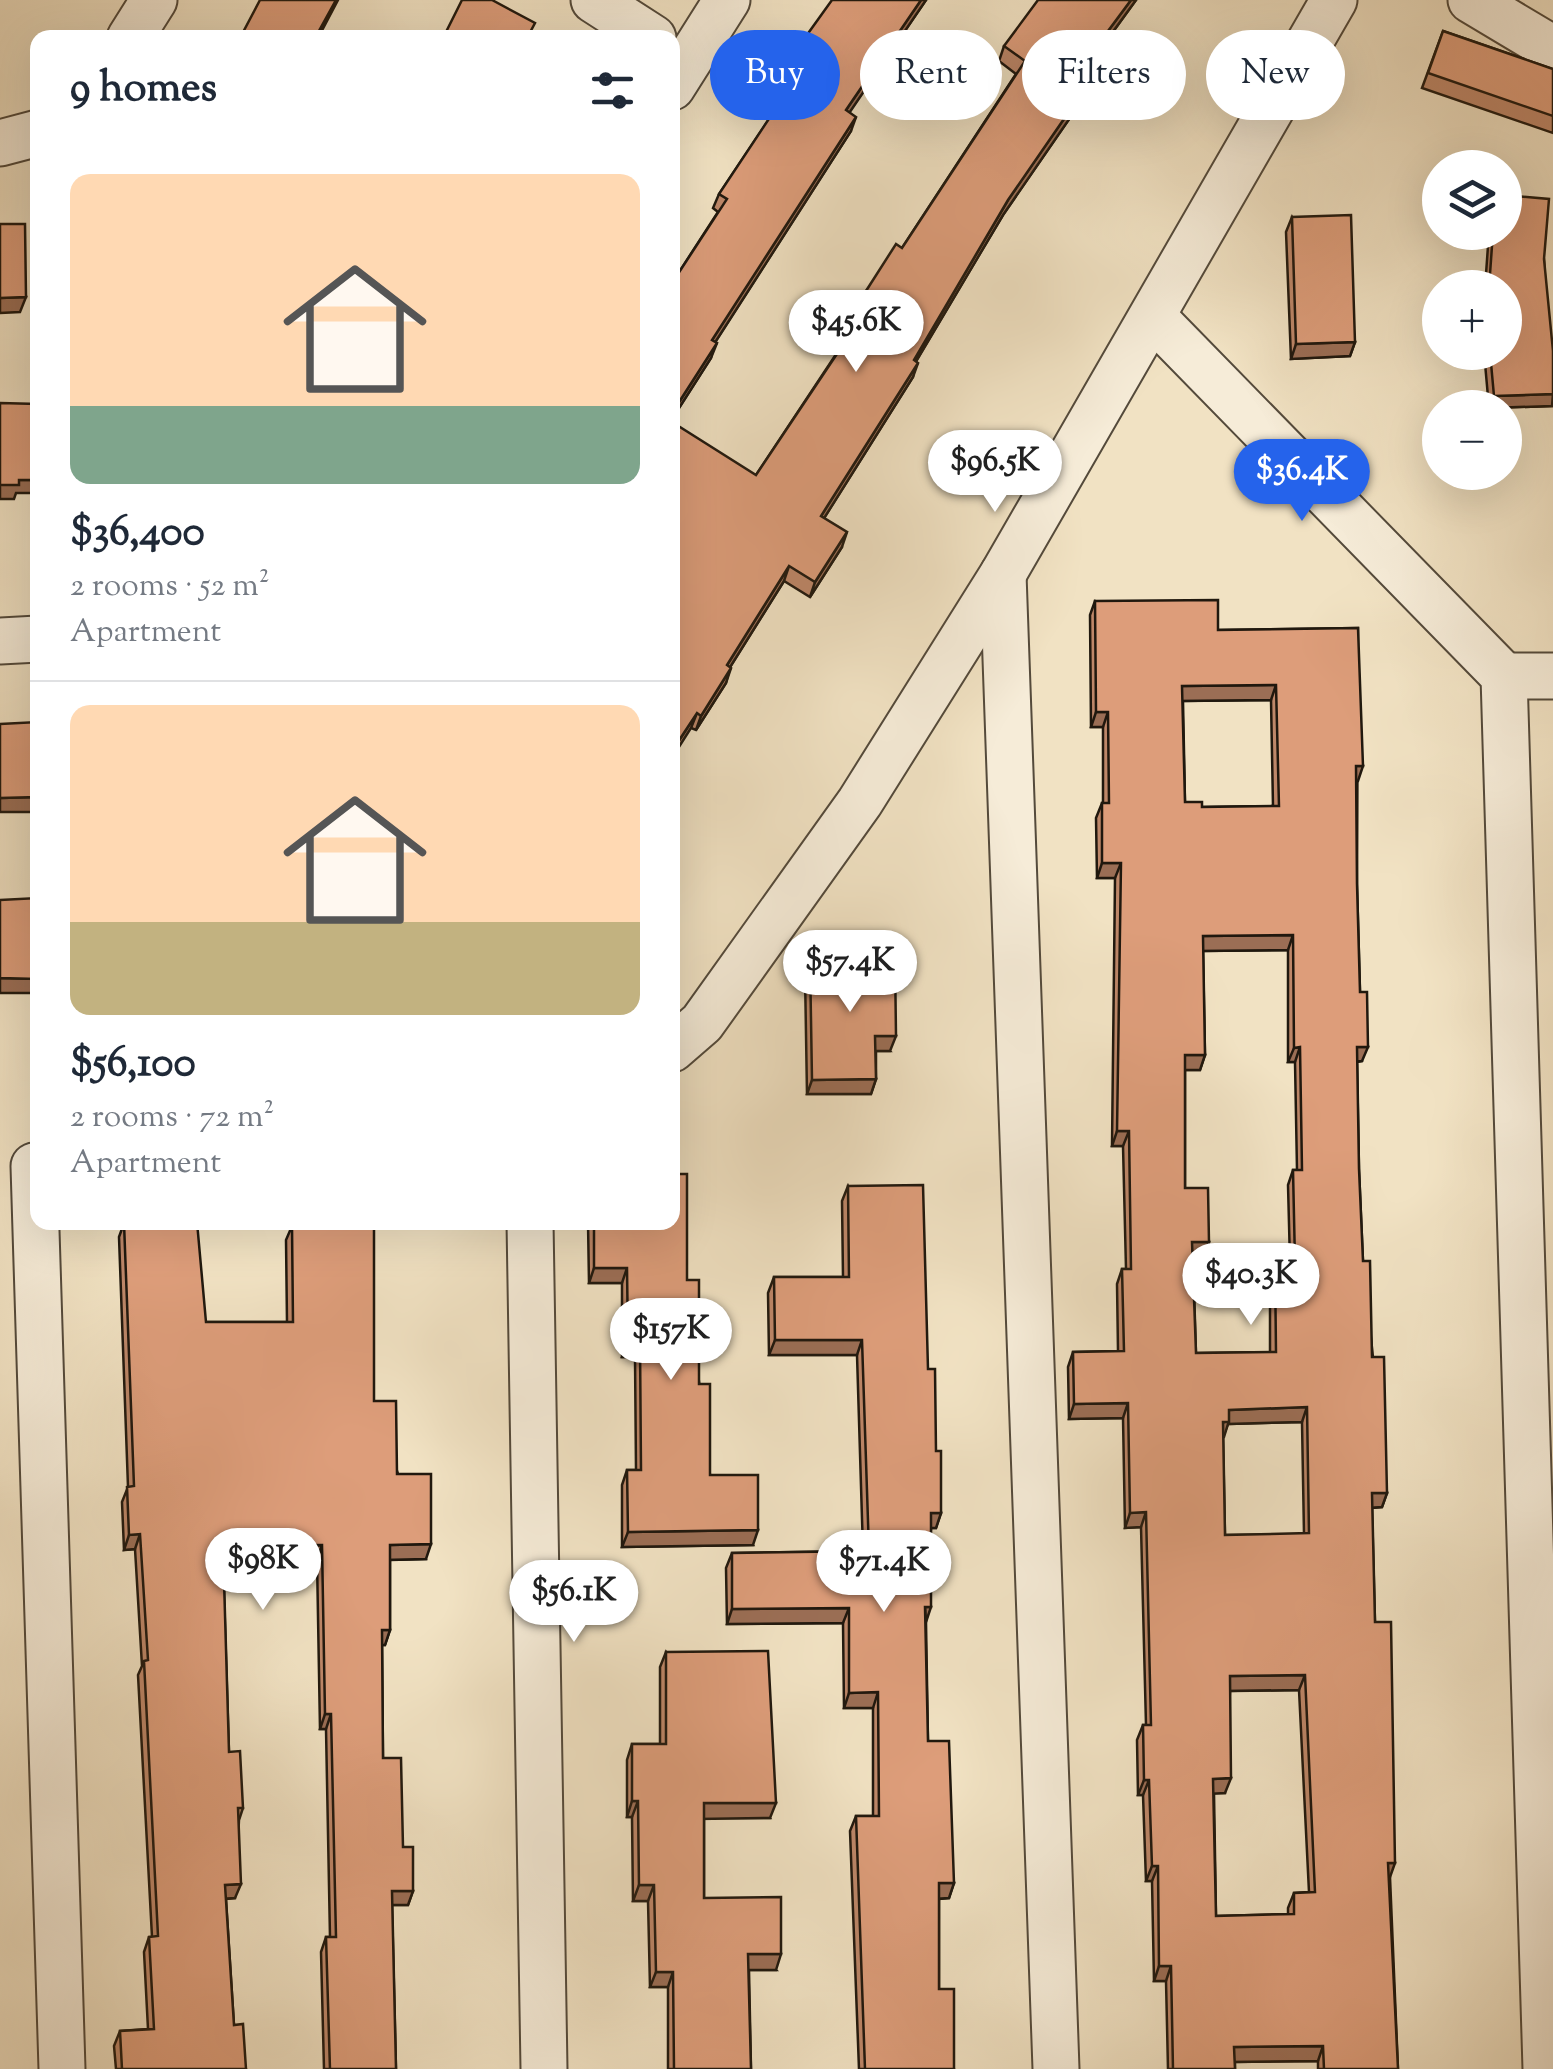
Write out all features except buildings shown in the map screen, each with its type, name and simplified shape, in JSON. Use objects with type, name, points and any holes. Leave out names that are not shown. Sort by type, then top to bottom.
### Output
[{"type":"street","points":[[135,30],[154,0]]},
{"type":"street","points":[[594,0],[634,30]]},
{"type":"street","points":[[680,50],[727,0]]},
{"type":"street","points":[[680,1042],[702,1022],[860,802],[1003,574],[1334,0]]},
{"type":"street","points":[[1471,0],[1553,49]]},
{"type":"street","points":[[0,142],[30,135]]},
{"type":"street","points":[[1154,318],[1504,676],[1546,2069]]},
{"type":"street","points":[[1003,574],[1056,2069]]},
{"type":"street","points":[[0,640],[30,639]]},
{"type":"street","points":[[1504,676],[1553,676]]},
{"type":"street","points":[[24,1167],[62,2069]]},
{"type":"street","points":[[530,1230],[544,2069]]}]
